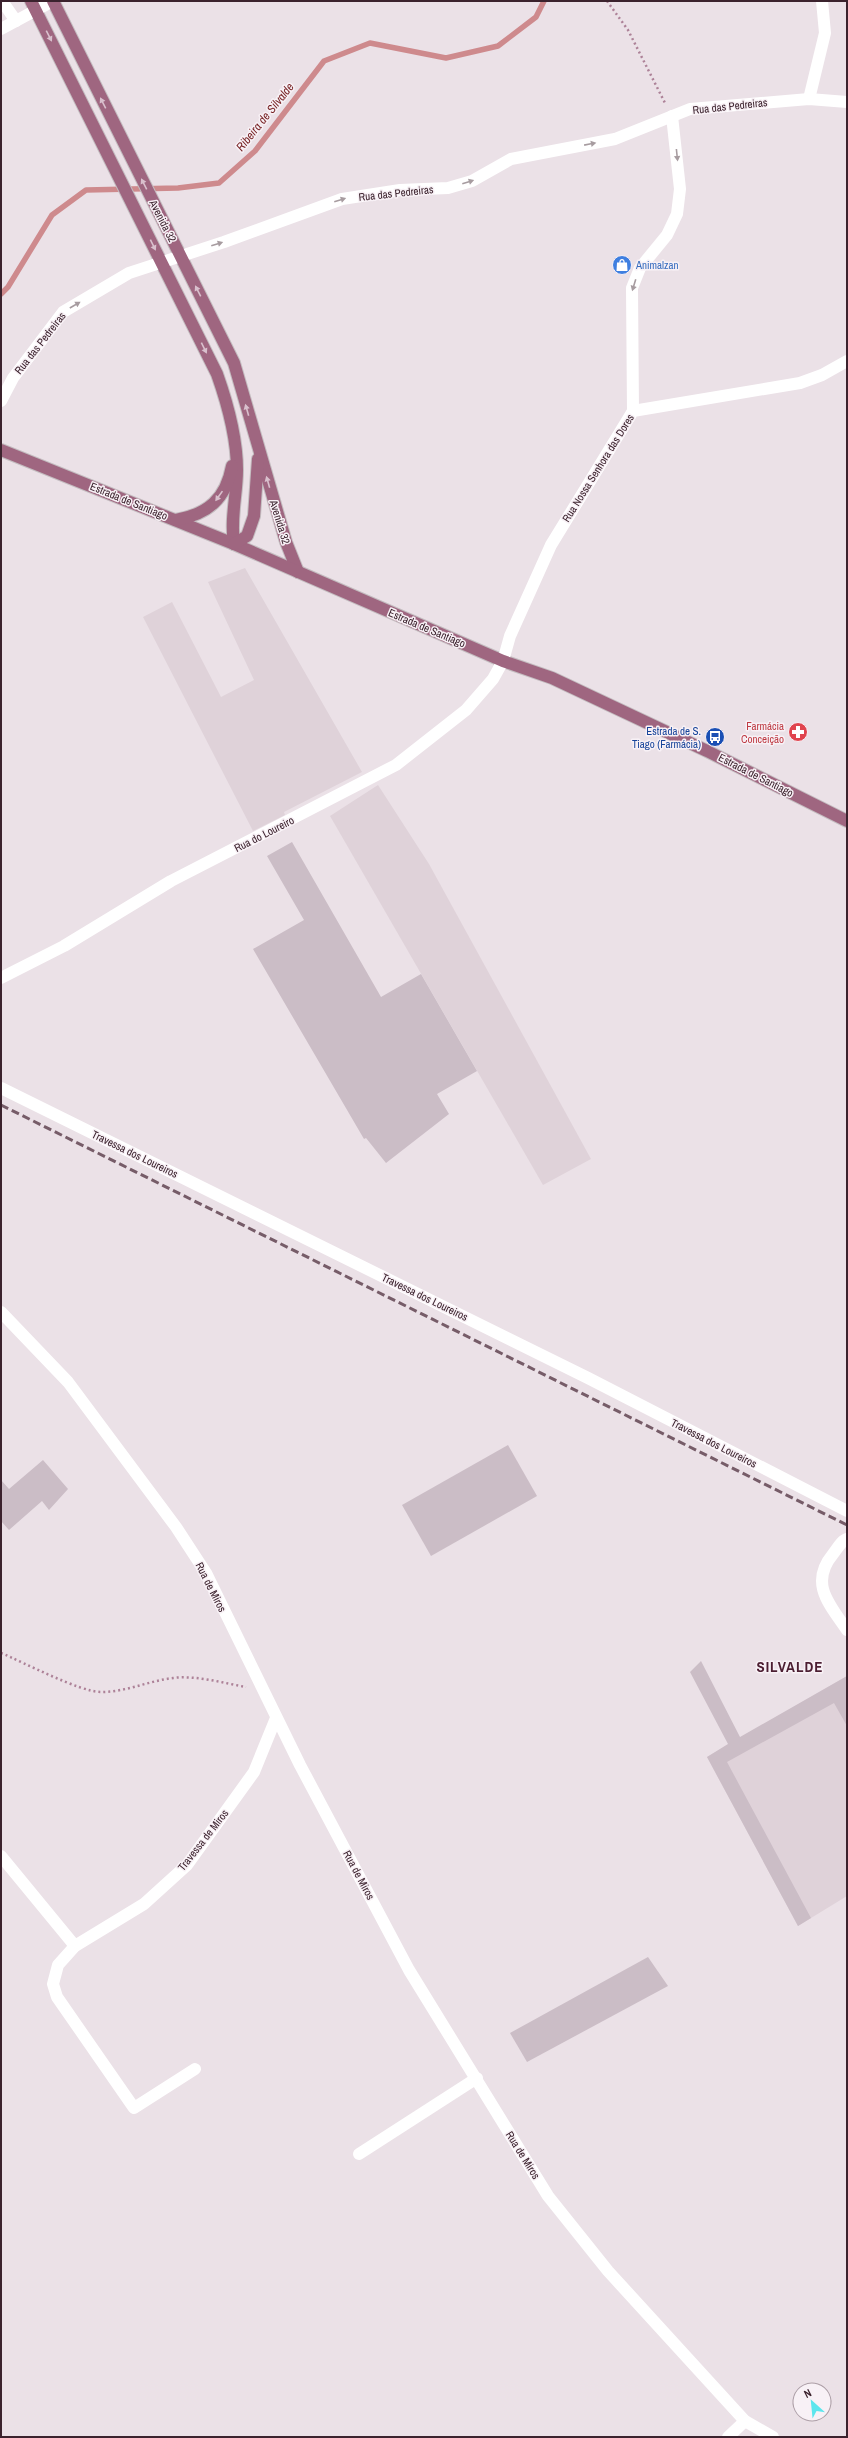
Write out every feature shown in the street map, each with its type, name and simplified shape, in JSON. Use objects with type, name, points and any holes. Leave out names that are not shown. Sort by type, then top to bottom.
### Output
[{"type":"main road","name":"Avenida 32","points":[[53,1],[234,363],[286,542],[298,572]]},
{"type":"main road","name":"Avenida 32","points":[[34,6],[217,374],[229,410],[235,447],[236,488],[232,509],[234,544],[247,536],[254,516],[258,448]]},
{"type":"main road","name":"Avenida 32","points":[[176,520],[191,517],[211,507],[221,496],[230,477],[235,447]]},
{"type":"main road","name":"Estrada de Santiago","points":[[1,450],[234,544],[503,661],[559,681],[707,751],[847,821]]},
{"type":"street","points":[[2,1],[16,21]]},
{"type":"street","points":[[1,29],[16,21],[34,6],[53,1]]},
{"type":"street","points":[[809,99],[825,33],[822,1]]},
{"type":"street","name":"Rua das Pedreiras","points":[[1,401],[13,378],[63,312],[129,273],[224,242],[342,199],[400,190],[448,188],[472,181],[511,159],[615,139],[690,110],[809,99],[847,102]]},
{"type":"street","points":[[633,411],[632,288],[640,268],[667,235],[677,214],[680,189],[672,116]]},
{"type":"street","name":"Rua Nossa Senhora das Dores","points":[[503,661],[510,636],[551,545],[633,411],[800,383],[822,375],[847,361]]},
{"type":"street","name":"Rua do Loureiro","points":[[1,978],[64,946],[171,881],[396,765],[466,710],[493,679],[503,661]]},
{"type":"street","name":"Travessa dos Loureiros","points":[[1,1088],[581,1374],[847,1511]]},
{"type":"street","name":"Rua de Miros","points":[[1,1312],[68,1382],[176,1527],[206,1573],[276,1718],[409,1970],[477,2078],[548,2196],[608,2271],[745,2421],[773,2437]]},
{"type":"street","points":[[847,1539],[824,1564],[821,1580],[826,1600],[847,1630]]},
{"type":"street","name":"Travessa de Miros","points":[[195,2069],[134,2108],[57,1997],[54,1984],[58,1966],[74,1946],[144,1904],[187,1865],[254,1772],[276,1718]]},
{"type":"street","points":[[1,1856],[74,1946]]},
{"type":"street","points":[[359,2154],[477,2078]]},
{"type":"street","points":[[728,2437],[745,2421]]},
{"type":"path","points":[[608,1],[628,30],[672,116]]},
{"type":"path","points":[[1,1653],[74,1684],[99,1692],[131,1689],[158,1680],[175,1678],[262,1690]]},
{"type":"shaded area","points":[[245,568],[362,772],[284,812],[285,815],[253,831],[143,617],[172,602],[221,697],[254,680],[208,582]]},
{"type":"shaded area","points":[[378,785],[429,864],[591,1159],[543,1185],[330,816]]},
{"type":"shaded area","points":[[847,1676],[847,1896],[798,1926],[707,1757]]},
{"type":"building","points":[[292,842],[381,997],[421,974],[477,1071],[437,1094],[449,1114],[386,1163],[366,1138],[364,1139],[253,949],[304,920],[267,856]]},
{"type":"building","points":[[508,1445],[537,1496],[431,1556],[402,1505]]},
{"type":"building","points":[[43,1460],[68,1489],[49,1510],[42,1501],[9,1530],[1,1521],[1,1480],[9,1489]]},
{"type":"building","points":[[701,1661],[740,1737],[847,1676],[847,1726],[834,1703],[727,1762],[811,1918],[798,1926],[707,1757],[728,1744],[690,1672]]},
{"type":"building","points":[[648,1957],[668,1986],[527,2062],[510,2033]]},
{"type":"waterway","name":"Ribeira de Silvalde","points":[[1,294],[8,287],[52,215],[86,190],[178,188],[219,183],[255,151],[324,61],[370,43],[446,58],[498,46],[536,17],[544,1]]},
{"type":"railway","points":[[1,1105],[847,1525]]},
{"type":"place","name":"Animalzan","points":[[622,265]]},
{"type":"place","name":"Farmácia Conceição","points":[[798,732]]},
{"type":"place","name":"Estrada de S. Tiago (Farmácia)","points":[[715,737]]},
{"type":"district","name":"SILVALDE","points":[[790,1666]]}]
